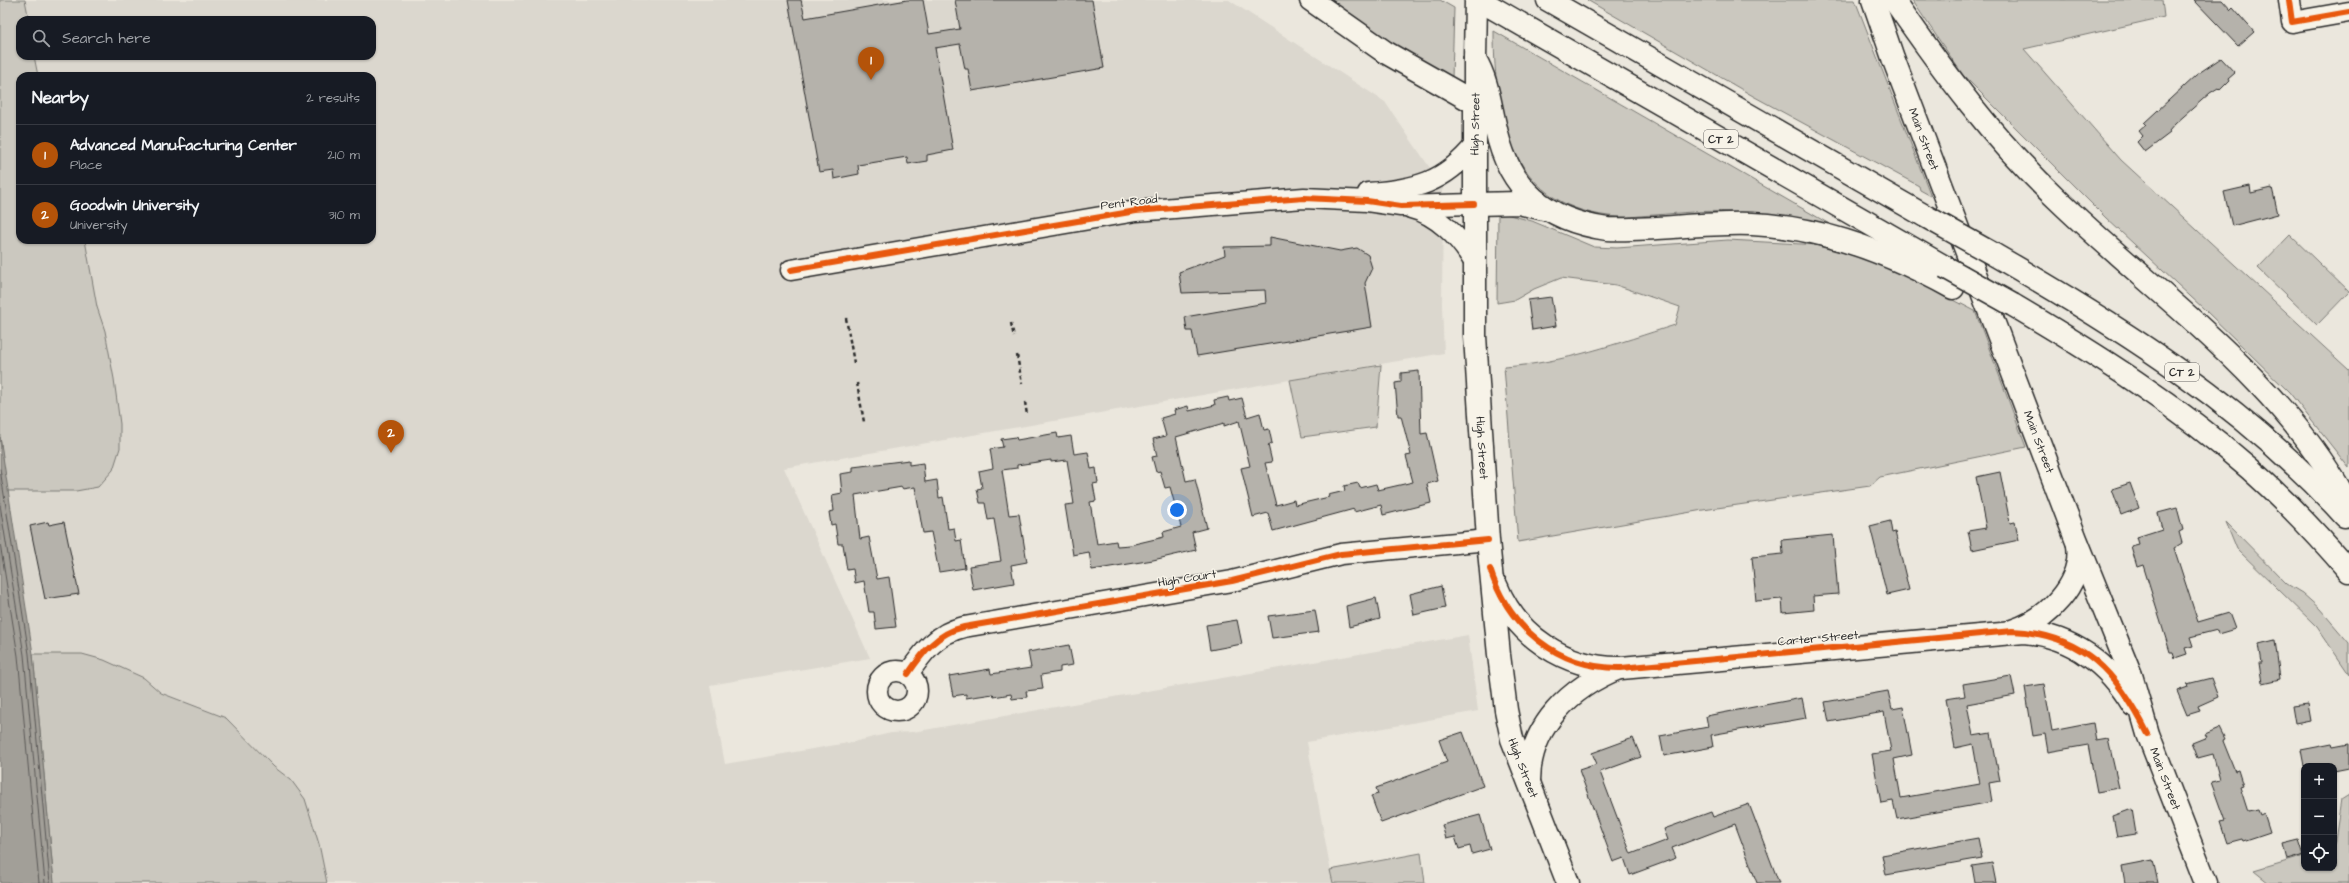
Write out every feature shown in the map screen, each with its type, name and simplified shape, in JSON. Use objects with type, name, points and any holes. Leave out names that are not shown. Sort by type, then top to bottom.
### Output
[{"type":"main road","points":[[1311,0],[1385,52],[1475,103]]},
{"type":"main road","name":"CT 2","points":[[1548,0],[1993,254],[2110,323],[2183,372],[2264,437],[2349,519]]},
{"type":"main road","name":"Main Street","points":[[1873,0],[1892,56],[2076,539],[2131,676],[2148,734],[2206,883]]},
{"type":"main road","points":[[1894,0],[1957,88],[2012,154],[2082,224],[2218,344],[2261,388],[2312,449],[2349,506]]},
{"type":"main road","name":"High Street","points":[[1484,4],[1475,60],[1473,260],[1476,365],[1490,569],[1508,721],[1512,739],[1568,883]]},
{"type":"main road","name":"CT 2","points":[[1484,4],[1945,266],[2015,310],[2039,321],[2132,379],[2211,437],[2289,505],[2349,571]]},
{"type":"main road","points":[[1475,60],[1489,91],[1498,140],[1507,164],[1525,191],[1546,209]]},
{"type":"main road","points":[[1474,204],[1519,203],[1546,209],[1575,223],[1607,229],[1738,224],[1787,228],[1875,251],[1912,266],[1988,307],[2015,310]]},
{"type":"main road","name":"Carter Street","points":[[2012,631],[2042,615],[2063,595],[2076,567],[2079,550],[2076,539]]},
{"type":"main road","name":"Carter Street","points":[[1490,569],[1498,592],[1509,610],[1522,627],[1539,642],[1557,653],[1580,662],[1602,667],[1621,668],[2012,631],[2056,638],[2071,644],[2091,656],[2117,681],[2148,734]]},
{"type":"main road","name":"Carter Street","points":[[1530,784],[1530,763],[1537,741],[1545,725],[1561,704],[1588,683],[1621,668]]},
{"type":"street","points":[[2289,0],[2292,22],[2349,12]]},
{"type":"street","name":"Pent Road","points":[[791,270],[1117,214],[1290,198],[1389,192],[1417,188],[1433,181],[1454,167],[1474,145]]},
{"type":"street","name":"Pent Road","points":[[1290,198],[1360,200],[1416,209],[1444,226],[1458,239],[1473,260]]},
{"type":"street","name":"Pent Road","points":[[1401,206],[1474,204]]},
{"type":"street","name":"High Court","points":[[908,674],[933,642],[948,632],[962,627],[1232,581],[1341,554],[1488,540]]},
{"type":"path","points":[[846,318],[854,363]]},
{"type":"path","points":[[1011,323],[1014,337]]},
{"type":"path","points":[[1017,355],[1022,384]]},
{"type":"path","points":[[857,383],[864,422]]},
{"type":"path","points":[[1025,402],[1027,415]]},
{"type":"shaded area","points":[[0,0],[1229,0],[1385,102],[1443,187],[1442,306],[1444,353],[784,468],[870,658],[710,685],[725,764],[853,742],[891,733],[913,732],[1468,635],[1478,711],[1307,742],[1333,883],[327,883],[319,844],[291,780],[274,767],[226,718],[161,693],[144,678],[82,654],[33,654],[0,437]]},
{"type":"shaded area","points":[[0,0],[25,0],[28,16],[16,16],[16,60],[35,60],[37,72],[16,72],[16,244],[86,244],[97,307],[105,331],[114,379],[120,424],[120,448],[113,470],[98,487],[76,491],[7,491],[0,437]]},
{"type":"shaded area","points":[[1320,0],[1440,0],[1454,8],[1452,78],[1340,16]]},
{"type":"shaded area","points":[[1587,0],[1855,0],[1931,196],[1920,190],[1919,186],[1753,96]]},
{"type":"shaded area","points":[[1912,0],[2162,0],[2164,17],[2024,49],[2121,160],[2349,370],[2349,468],[2289,392],[2204,309],[2106,218],[1963,75]]},
{"type":"shaded area","points":[[1494,31],[1838,229],[1784,219],[1721,211],[1619,217],[1583,211],[1554,198],[1532,179],[1516,155],[1505,127],[1498,97]]},
{"type":"shaded area","points":[[1498,212],[1532,221],[1594,247],[1617,248],[1728,240],[1820,245],[1888,266],[1975,311],[2026,447],[1880,477],[1870,486],[1703,510],[1518,542],[1504,367],[1526,365],[1569,357],[1675,325],[1680,307],[1616,285],[1561,278],[1534,289],[1515,300],[1497,303]]},
{"type":"shaded area","points":[[2290,235],[2349,292],[2317,325],[2258,268]]},
{"type":"shaded area","points":[[1381,365],[1376,427],[1302,437],[1290,380]]},
{"type":"shaded area","points":[[2226,522],[2287,584],[2302,593],[2320,609],[2349,643],[2349,674],[2317,627],[2237,549]]},
{"type":"shaded area","points":[[33,654],[82,654],[104,660],[144,678],[161,693],[226,718],[274,767],[291,780],[305,799],[319,844],[327,883],[54,883]]},
{"type":"shaded area","points":[[2349,795],[2349,883],[2269,883],[2254,871],[2301,857],[2301,871],[2337,871],[2337,826],[2341,800]]},
{"type":"shaded area","points":[[1421,853],[1425,883],[1333,883],[1330,870]]},
{"type":"water","points":[[0,437],[33,654],[54,883],[0,883]]},
{"type":"building","points":[[788,0],[801,0],[805,18],[907,0],[923,0],[929,34],[960,29],[955,0],[1092,0],[1104,68],[972,91],[968,69],[965,69],[960,44],[935,48],[953,150],[927,155],[927,161],[908,164],[907,157],[858,165],[859,174],[834,179],[833,170],[819,172]]},
{"type":"building","points":[[2194,0],[2222,0],[2231,10],[2233,8],[2254,32],[2238,46]]},
{"type":"building","points":[[2221,58],[2235,73],[2228,79],[2229,81],[2220,90],[2218,88],[2210,93],[2175,124],[2169,131],[2170,133],[2145,152],[2137,142],[2143,136],[2139,131],[2146,125],[2144,123],[2196,75]]},
{"type":"building","points":[[2250,186],[2251,193],[2272,188],[2278,214],[2232,226],[2224,192]]},
{"type":"building","points":[[1270,237],[1340,251],[1357,248],[1368,255],[1372,268],[1365,283],[1372,327],[1197,356],[1192,331],[1187,331],[1185,317],[1266,303],[1265,290],[1182,293],[1179,272],[1225,255],[1224,247],[1270,246]]},
{"type":"building","points":[[1551,297],[1556,326],[1532,330],[1528,300]]},
{"type":"building","points":[[1419,371],[1421,434],[1427,433],[1438,481],[1427,484],[1431,503],[1383,515],[1381,505],[1354,512],[1354,509],[1273,531],[1268,513],[1253,517],[1241,468],[1250,466],[1239,421],[1224,426],[1224,423],[1176,437],[1186,481],[1195,479],[1207,528],[1192,532],[1196,550],[1153,560],[1092,570],[1089,552],[1073,555],[1065,505],[1074,504],[1067,460],[1051,462],[1051,460],[1017,465],[1017,468],[1002,470],[1009,515],[1019,514],[1027,562],[1011,565],[1014,583],[973,590],[969,566],[1001,561],[994,519],[988,520],[985,503],[980,503],[977,489],[982,488],[979,471],[993,468],[990,449],[1003,447],[1001,439],[1016,437],[1017,440],[1057,433],[1058,438],[1071,436],[1074,454],[1088,452],[1091,469],[1096,468],[1098,483],[1093,484],[1096,501],[1090,502],[1097,544],[1116,541],[1117,546],[1130,545],[1164,537],[1163,532],[1181,527],[1170,487],[1165,488],[1160,471],[1156,472],[1152,457],[1157,456],[1153,439],[1166,436],[1161,418],[1175,414],[1174,410],[1188,406],[1189,411],[1215,405],[1214,400],[1228,397],[1229,401],[1242,398],[1247,417],[1260,413],[1264,430],[1269,429],[1272,443],[1268,445],[1272,462],[1265,463],[1276,505],[1294,500],[1295,505],[1329,497],[1328,495],[1345,491],[1344,486],[1358,483],[1360,488],[1376,484],[1378,490],[1413,482],[1406,456],[1411,455],[1401,416],[1398,416],[1395,383],[1401,382],[1401,373]]},
{"type":"building","points":[[909,460],[909,465],[923,463],[925,482],[937,480],[939,498],[943,497],[948,529],[954,528],[956,541],[961,540],[965,568],[939,572],[931,532],[923,533],[915,487],[902,489],[902,487],[855,495],[860,539],[869,537],[877,579],[889,577],[896,627],[876,629],[874,612],[869,612],[864,581],[855,583],[853,569],[847,570],[843,544],[838,544],[835,524],[831,525],[829,512],[834,511],[832,495],[842,493],[840,474],[853,472],[853,467]]},
{"type":"building","points":[[2000,472],[2010,523],[2015,522],[2019,540],[1972,550],[1968,531],[1986,528],[1976,477]]},
{"type":"building","points":[[2130,483],[2139,508],[2121,515],[2112,489]]},
{"type":"building","points":[[2177,508],[2183,530],[2179,532],[2182,543],[2174,548],[2198,622],[2229,613],[2235,629],[2218,634],[2217,630],[2190,637],[2193,646],[2185,648],[2187,654],[2175,658],[2173,652],[2170,652],[2143,565],[2137,567],[2131,546],[2139,544],[2137,537],[2162,529],[2158,513]]},
{"type":"building","points":[[1890,521],[1892,533],[1895,532],[1909,590],[1887,595],[1870,526]]},
{"type":"building","points":[[48,522],[49,525],[64,522],[79,594],[45,599],[30,526]]},
{"type":"building","points":[[1833,535],[1838,594],[1813,596],[1814,610],[1783,613],[1782,599],[1756,601],[1752,557],[1783,554],[1782,540]]},
{"type":"building","points":[[1441,586],[1445,608],[1414,615],[1410,594]]},
{"type":"building","points":[[1376,598],[1380,619],[1349,627],[1346,606]]},
{"type":"building","points":[[1315,610],[1319,632],[1272,638],[1268,616]]},
{"type":"building","points":[[1237,620],[1242,644],[1210,650],[1206,625]]},
{"type":"building","points":[[2275,640],[2280,679],[2262,683],[2259,663],[2262,663],[2259,644]]},
{"type":"building","points":[[1069,645],[1073,665],[1060,667],[1060,672],[1041,675],[1043,689],[1026,691],[1027,697],[1012,699],[1011,694],[994,697],[993,694],[966,698],[966,694],[953,696],[949,676],[990,669],[991,674],[1031,668],[1028,652]]},
{"type":"building","points":[[2011,676],[2015,695],[1967,704],[1973,736],[1991,733],[2000,781],[1989,783],[1992,802],[1897,819],[1893,801],[1881,803],[1872,754],[1891,751],[1884,712],[1829,722],[1825,702],[1888,691],[1892,709],[1903,707],[1912,755],[1894,759],[1901,798],[1980,784],[1973,744],[1955,748],[1946,699],[1965,696],[1963,684]]},
{"type":"building","points":[[2211,678],[2218,697],[2198,706],[2200,711],[2187,715],[2177,691],[2188,687],[2187,684]]},
{"type":"building","points":[[2044,684],[2052,731],[2093,723],[2096,741],[2108,739],[2119,788],[2097,792],[2088,745],[2048,752],[2045,734],[2033,736],[2025,687]]},
{"type":"building","points":[[1802,698],[1806,718],[1711,735],[1713,747],[1664,756],[1660,736],[1708,727],[1706,716]]},
{"type":"building","points":[[2307,704],[2310,721],[2295,724],[2292,706]]},
{"type":"building","points":[[2219,728],[2225,740],[2223,741],[2235,771],[2238,770],[2243,786],[2240,787],[2248,812],[2258,810],[2260,815],[2264,813],[2270,832],[2243,841],[2242,839],[2227,843],[2220,822],[2225,821],[2211,782],[2220,780],[2213,754],[2198,758],[2192,743],[2207,737],[2205,734]]},
{"type":"building","points":[[1463,732],[1483,786],[1381,823],[1371,796],[1378,794],[1376,788],[1447,762],[1439,740]]},
{"type":"building","points":[[1633,738],[1641,757],[1600,772],[1631,854],[1668,840],[1664,829],[1711,812],[1713,817],[1749,804],[1779,883],[1757,883],[1735,824],[1672,848],[1676,858],[1630,875],[1624,858],[1613,862],[1579,770],[1597,764],[1592,753]]},
{"type":"building","points":[[2332,744],[2333,747],[2349,744],[2349,768],[2337,770],[2337,763],[2303,763],[2301,750]]},
{"type":"building","points":[[2132,809],[2136,834],[2117,837],[2113,816]]},
{"type":"building","points":[[1480,815],[1490,849],[1472,854],[1470,846],[1459,849],[1455,837],[1446,839],[1442,825]]},
{"type":"building","points":[[1978,838],[1982,858],[1886,875],[1882,855]]},
{"type":"building","points":[[2299,840],[2301,846],[2301,856],[2287,860],[2283,844]]},
{"type":"building","points":[[2153,860],[2158,883],[2125,883],[2122,866]]},
{"type":"building","points":[[1992,863],[1996,883],[1975,883],[1972,866]]},
{"type":"cycle path","points":[[2289,0],[2292,22],[2349,12]]},
{"type":"cycle path","points":[[791,270],[1136,211],[1304,198],[1367,201],[1401,206],[1474,204]]},
{"type":"cycle path","points":[[908,674],[919,658],[932,644],[946,634],[964,627],[1232,581],[1341,554],[1488,540]]},
{"type":"cycle path","points":[[1490,569],[1498,590],[1509,609],[1523,626],[1539,641],[1576,661],[1598,666],[1621,668],[2012,631],[2037,634],[2059,640],[2079,649],[2096,661],[2111,676],[2124,693],[2148,734]]},
{"type":"place","name":"Advanced Manufacturing Center","points":[[871,80]]},
{"type":"place","name":"Goodwin University","points":[[391,453]]}]
